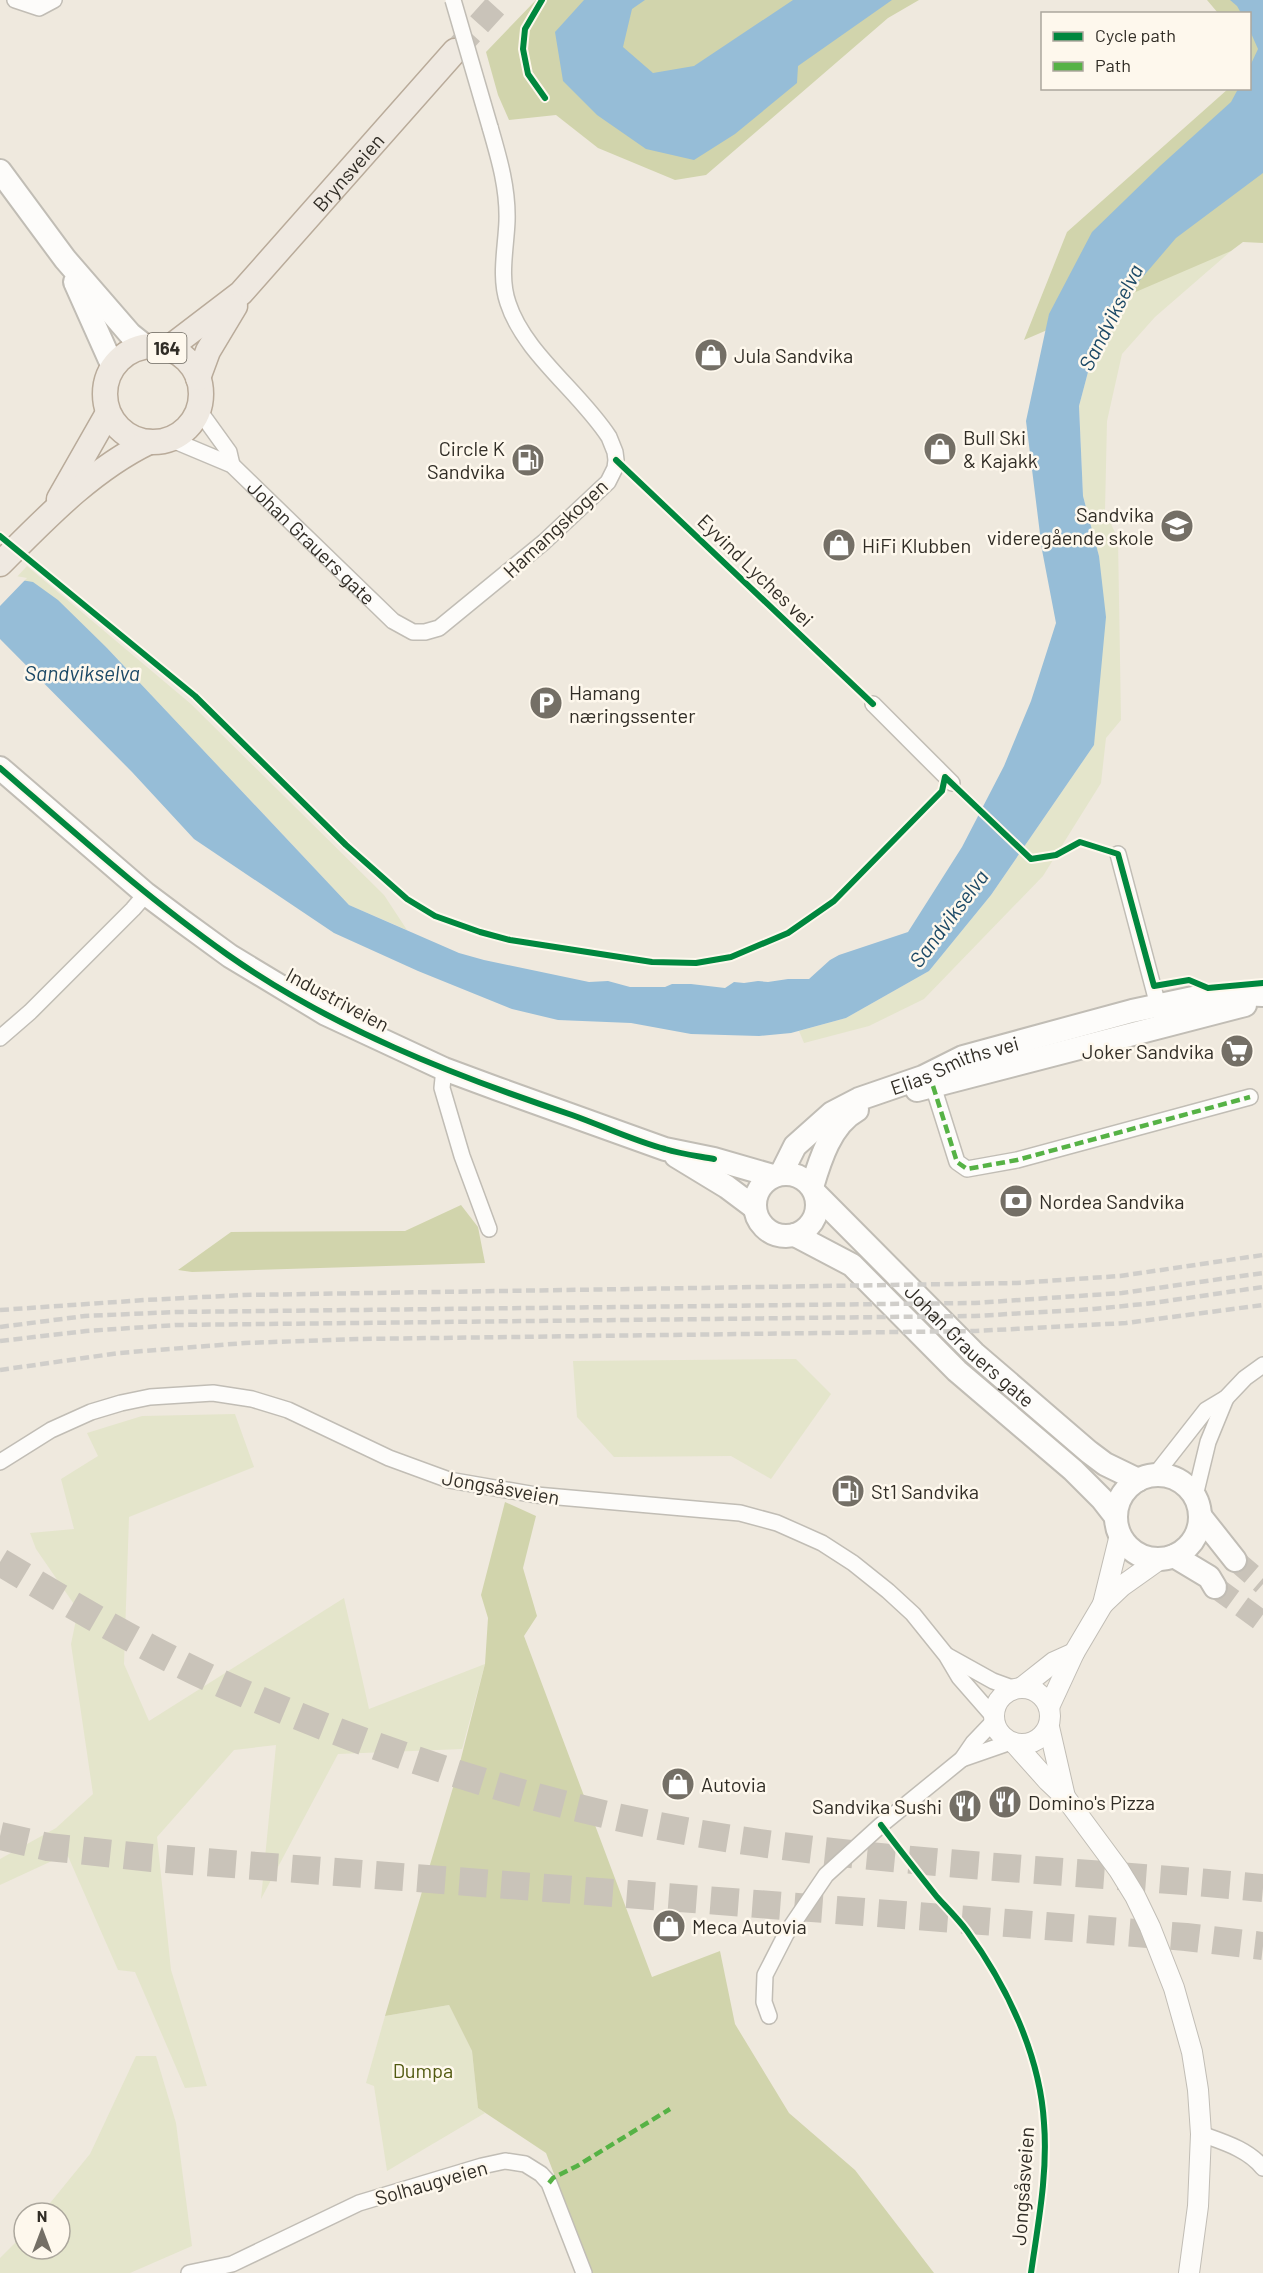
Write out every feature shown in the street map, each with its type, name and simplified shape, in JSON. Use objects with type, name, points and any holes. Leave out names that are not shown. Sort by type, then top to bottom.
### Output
[{"type":"main road","name":"Brynsveien","points":[[169,348],[241,293],[455,51]]},
{"type":"main road","points":[[0,171],[64,259],[130,334],[145,346]]},
{"type":"main road","points":[[64,259],[112,367],[105,386],[108,413],[113,422],[129,436],[159,441]]},
{"type":"main road","name":"Brynsveien","points":[[198,378],[208,351],[241,293]]},
{"type":"main road","name":"164","points":[[112,367],[128,352],[145,346],[169,348],[187,360],[198,378],[201,388],[198,410]]},
{"type":"main road","points":[[0,564],[46,519],[123,455],[188,428],[198,410]]},
{"type":"main road","points":[[46,519],[108,413]]},
{"type":"main road","name":"Industriveien","points":[[0,768],[146,894],[230,956],[338,1020],[444,1069],[665,1149],[777,1175]]},
{"type":"main road","name":"Elias Smiths vei","points":[[814,1190],[827,1145],[847,1115],[875,1103],[1161,1015],[1204,997],[1237,994],[1261,995]]},
{"type":"main road","name":"Elias Smiths vei","points":[[777,1175],[795,1146],[832,1113],[859,1098],[923,1077],[970,1054],[1161,1015]]},
{"type":"main road","name":"Industriveien","points":[[665,1149],[727,1187],[755,1208]]},
{"type":"main road","points":[[777,1175],[796,1175],[814,1190],[818,1205],[813,1221],[802,1232],[780,1236],[769,1231],[760,1222],[755,1208],[757,1193],[761,1186],[777,1175]]},
{"type":"main road","name":"Johan Grauers gate","points":[[814,1190],[974,1353],[1105,1464],[1146,1477]]},
{"type":"main road","name":"Johan Grauers gate","points":[[795,1235],[852,1265],[957,1371],[1073,1470],[1102,1499],[1118,1526]]},
{"type":"main road","points":[[1198,1507],[1199,1530],[1193,1541],[1185,1550],[1167,1557],[1148,1557],[1136,1552],[1127,1545],[1118,1526],[1119,1502],[1126,1490],[1146,1477],[1167,1475],[1178,1479],[1198,1507],[1235,1560]]},
{"type":"main road","points":[[1167,1557],[1209,1577],[1215,1587]]},
{"type":"street","points":[[15,0],[39,8],[54,0]]},
{"type":"street","name":"Hamangskogen","points":[[393,621],[413,632],[425,632],[439,628],[544,542],[608,482],[615,468],[615,452],[605,432],[526,340],[508,303],[503,282],[507,220],[504,178],[453,0]]},
{"type":"street","name":"Johan Grauers gate","points":[[198,410],[229,452],[232,465]]},
{"type":"street","name":"Johan Grauers gate","points":[[159,441],[232,465],[393,621]]},
{"type":"street","points":[[873,704],[949,780]]},
{"type":"street","points":[[1118,854],[1161,1015]]},
{"type":"street","points":[[0,1038],[38,1004],[134,909],[146,894]]},
{"type":"street","points":[[444,1069],[442,1088],[462,1156],[489,1229]]},
{"type":"street","name":"Elias Smiths vei","points":[[933,1086],[957,1162],[967,1169],[1017,1160],[1250,1096]]},
{"type":"street","points":[[1146,1477],[1206,1410],[1226,1398],[1245,1378],[1263,1365]]},
{"type":"street","name":"Jongsåsveien","points":[[0,1462],[51,1430],[91,1412],[121,1402],[150,1397],[213,1393],[252,1399],[288,1410],[389,1458],[449,1480],[536,1495],[740,1513],[777,1523],[822,1543],[853,1563],[914,1614],[946,1655],[959,1677],[994,1719]]},
{"type":"street","points":[[1198,1507],[1208,1442],[1226,1398]]},
{"type":"street","points":[[1103,1604],[1118,1526]]},
{"type":"street","points":[[1049,1707],[1074,1653],[1103,1604],[1138,1573],[1167,1557]]},
{"type":"street","points":[[1074,1653],[1054,1662],[1018,1688],[1008,1692],[997,1702],[994,1719],[999,1734],[1013,1743],[1065,1797],[1133,1893],[1160,1949],[1174,1988],[1191,2045],[1199,2096],[1201,2134],[1198,2206],[1189,2273]]},
{"type":"street","name":"Jongsåsveien","points":[[946,1655],[993,1681],[1018,1688]]},
{"type":"street","points":[[1018,1688],[1038,1692],[1049,1707],[1051,1716],[1049,1727],[1065,1797]]},
{"type":"street","points":[[769,2016],[764,2002],[765,1975],[786,1934],[826,1875],[880,1825],[962,1759],[994,1719]]},
{"type":"street","points":[[962,1759],[1013,1743],[1025,1745],[1035,1742],[1049,1727]]},
{"type":"street","points":[[1201,2134],[1236,2147],[1263,2168]]},
{"type":"street","name":"Solhaugveien","points":[[189,2273],[232,2268],[359,2203],[505,2161],[525,2164],[541,2174],[549,2183],[584,2273]]},
{"type":"green space","points":[[536,0],[919,0],[888,18],[706,175],[675,180],[598,148],[556,115],[509,120],[498,95],[486,52]]},
{"type":"green space","points":[[1207,0],[1263,0],[1263,243],[1243,242],[1231,251],[1024,340],[1067,232],[1227,90],[1251,90],[1251,12],[1217,12]]},
{"type":"green space","points":[[1231,251],[1155,317],[1122,354],[1107,421],[1105,511],[1118,539],[1121,720],[1106,738],[1101,783],[1043,876],[924,999],[869,1026],[804,1043],[799,1031],[846,1018],[929,971],[991,895],[1094,745],[1099,556],[1083,496],[1079,406],[1100,327],[1140,256]]},
{"type":"green space","points":[[27,566],[191,704],[384,895],[407,930],[349,905],[107,648],[15,579]]},
{"type":"green space","points":[[461,1205],[478,1227],[485,1263],[192,1272],[178,1270],[231,1232],[405,1231]]},
{"type":"green space","points":[[796,1359],[831,1394],[771,1479],[731,1456],[614,1457],[577,1417],[573,1361]]},
{"type":"green space","points":[[235,1414],[254,1467],[129,1517],[124,1664],[149,1721],[344,1598],[369,1709],[485,1664],[462,1749],[338,1754],[261,1899],[276,1745],[234,1750],[157,1837],[171,1970],[207,2086],[185,2088],[135,1972],[118,1970],[67,1854],[0,1885],[0,1859],[56,1828],[93,1794],[71,1644],[78,1610],[36,1549],[30,1533],[74,1529],[61,1479],[98,1456],[87,1433],[142,1416]]},
{"type":"green space","points":[[505,1502],[536,1516],[523,1568],[537,1616],[524,1636],[652,1977],[720,1951],[735,2024],[789,2113],[855,2170],[934,2273],[592,2273],[546,2153],[478,2108],[472,2051],[449,2005],[385,2016],[457,1774],[485,1664],[488,1618],[481,1595]]},
{"type":"green space","name":"Dumpa","points":[[449,2005],[472,2051],[478,2108],[485,2113],[387,2171],[374,2086],[366,2083],[385,2016]]},
{"type":"green space","points":[[136,2056],[156,2056],[176,2123],[192,2246],[130,2273],[0,2273],[0,2258],[12,2246],[12,2261],[72,2261],[72,2201],[52,2201],[90,2154]]},
{"type":"water","points":[[584,0],[645,0],[632,9],[623,47],[653,73],[694,66],[793,0],[892,0],[798,66],[797,83],[735,134],[694,160],[646,149],[597,115],[563,81],[555,32]]},
{"type":"water","name":"Sandvikselva","points":[[1230,0],[1263,0],[1263,173],[1176,238],[1100,327],[1079,406],[1083,496],[1099,556],[1106,617],[1094,745],[991,895],[929,971],[846,1018],[791,1033],[759,1036],[691,1034],[631,1023],[558,1020],[512,1009],[418,971],[334,933],[194,839],[132,772],[0,639],[0,571],[15,579],[33,582],[58,600],[107,648],[349,905],[459,953],[589,982],[608,981],[630,987],[691,984],[725,988],[734,982],[809,979],[839,955],[908,932],[962,847],[1004,766],[1031,701],[1056,623],[1042,550],[1026,421],[1049,314],[1092,232],[1231,102],[1237,90],[1251,90],[1251,64],[1258,49],[1251,33],[1251,12],[1240,12]]},
{"type":"pier","points":[[0,568],[16,576],[27,578],[0,606]]},
{"type":"tunnel","points":[[455,51],[501,0]]},
{"type":"tunnel","points":[[1235,1560],[1263,1584]]},
{"type":"tunnel","points":[[0,1562],[140,1643],[227,1686],[356,1739],[488,1783],[555,1802],[691,1832],[823,1851],[1263,1888]]},
{"type":"tunnel","points":[[1215,1587],[1263,1622]]},
{"type":"tunnel","points":[[0,1836],[48,1847],[152,1858],[1186,1937],[1263,1946]]},
{"type":"railway","points":[[0,1310],[243,1295],[1017,1283],[1120,1276],[1263,1255]]},
{"type":"railway","points":[[0,1327],[85,1316],[176,1312],[975,1303],[1122,1293],[1263,1273]]},
{"type":"railway","points":[[0,1341],[86,1331],[176,1325],[975,1316],[1094,1309],[1263,1287]]},
{"type":"railway","points":[[0,1370],[119,1353],[245,1343],[358,1339],[976,1331],[1126,1323],[1263,1305]]},
{"type":"marked path","points":[[933,1086],[957,1162],[967,1169],[1017,1160],[1250,1097]]},
{"type":"marked path","points":[[549,2183],[553,2178],[577,2166],[670,2109]]},
{"type":"cycle path","points":[[542,0],[525,29],[523,49],[528,74],[545,98]]},
{"type":"cycle path","name":"Eyvind Lyches vei","points":[[616,460],[873,704]]},
{"type":"cycle path","points":[[0,536],[195,696],[346,845],[407,899],[435,916],[480,932],[510,940],[652,962],[696,963],[731,957],[788,933],[834,901],[942,791],[945,777],[1031,859],[1056,855],[1080,842],[1118,854],[1154,986],[1189,980],[1208,988],[1263,983]]},
{"type":"cycle path","points":[[0,768],[169,911],[228,955],[309,1005],[394,1047],[482,1083],[653,1146],[714,1159]]},
{"type":"cycle path","points":[[881,1825],[982,1952],[1008,1998],[1028,2047],[1041,2097],[1045,2142],[1042,2198],[1031,2273]]},
{"type":"place","name":"Jula Sandvika","points":[[711,355]]},
{"type":"place","name":"Bull Ski & Kajakk","points":[[940,449]]},
{"type":"place","name":"Circle K Sandvika","points":[[528,460]]},
{"type":"place","name":"Sandvika videregående skole","points":[[1177,526]]},
{"type":"place","name":"HiFi Klubben","points":[[839,545]]},
{"type":"place","name":"Hamang næringssenter","points":[[546,703]]},
{"type":"place","name":"Joker Sandvika","points":[[1237,1051]]},
{"type":"place","name":"Nordea Sandvika","points":[[1016,1201]]},
{"type":"place","name":"St1 Sandvika","points":[[848,1491]]},
{"type":"place","name":"Autovia","points":[[678,1784]]},
{"type":"place","name":"Domino's Pizza","points":[[1005,1802]]},
{"type":"place","name":"Sandvika Sushi","points":[[965,1806]]},
{"type":"place","name":"Meca Autovia","points":[[669,1926]]}]
